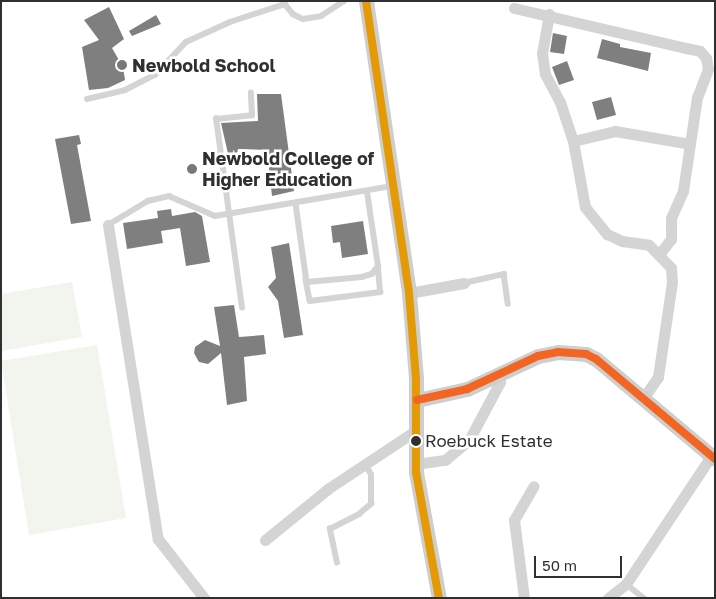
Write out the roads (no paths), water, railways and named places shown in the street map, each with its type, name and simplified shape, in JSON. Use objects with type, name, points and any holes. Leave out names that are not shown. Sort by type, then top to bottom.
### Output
[{"type":"street","points":[[366,1],[409,293],[417,400],[415,464],[439,598]]},
{"type":"street","points":[[514,8],[549,14],[700,51],[706,58],[708,69],[697,97],[683,191],[671,218],[671,239],[660,253]]},
{"type":"street","points":[[549,14],[542,54],[544,74],[560,102],[572,141],[586,207],[607,234],[622,241],[648,244],[660,253],[670,268],[672,282],[658,377],[644,397]]},
{"type":"street","points":[[572,141],[615,131],[690,144]]},
{"type":"street","points":[[108,225],[158,540],[204,598]]},
{"type":"street","points":[[409,293],[464,283]]},
{"type":"street","points":[[417,400],[467,388],[538,356],[558,352],[578,353],[596,359],[644,397],[681,433],[713,457],[626,584],[608,598]]},
{"type":"street","points":[[415,464],[445,460],[469,440],[500,382],[499,373]]},
{"type":"street","points":[[265,540],[329,488],[415,431]]},
{"type":"street","points":[[524,598],[514,520],[534,486]]},
{"type":"lane","points":[[87,99],[133,86],[155,75],[186,42],[285,2],[303,19],[321,16],[344,1]]},
{"type":"lane","points":[[242,308],[216,119],[252,114],[251,93]]},
{"type":"lane","points":[[108,225],[148,201],[169,196],[215,216],[367,192],[392,186]]},
{"type":"lane","points":[[296,204],[310,301],[380,292],[367,192]]},
{"type":"lane","points":[[306,280],[314,284],[362,278],[372,274],[378,266]]},
{"type":"lane","points":[[464,283],[504,274],[508,304]]},
{"type":"lane","points":[[337,563],[330,529],[359,514],[371,504],[371,475],[365,464]]},
{"type":"lane","points":[[626,584],[644,598]]},
{"type":"place","name":"Newbold School","points":[[122,65]]},
{"type":"place","name":"Newbold College of Higher Education","points":[[192,169]]},
{"type":"place","name":"Roebuck Estate","points":[[416,441]]}]
